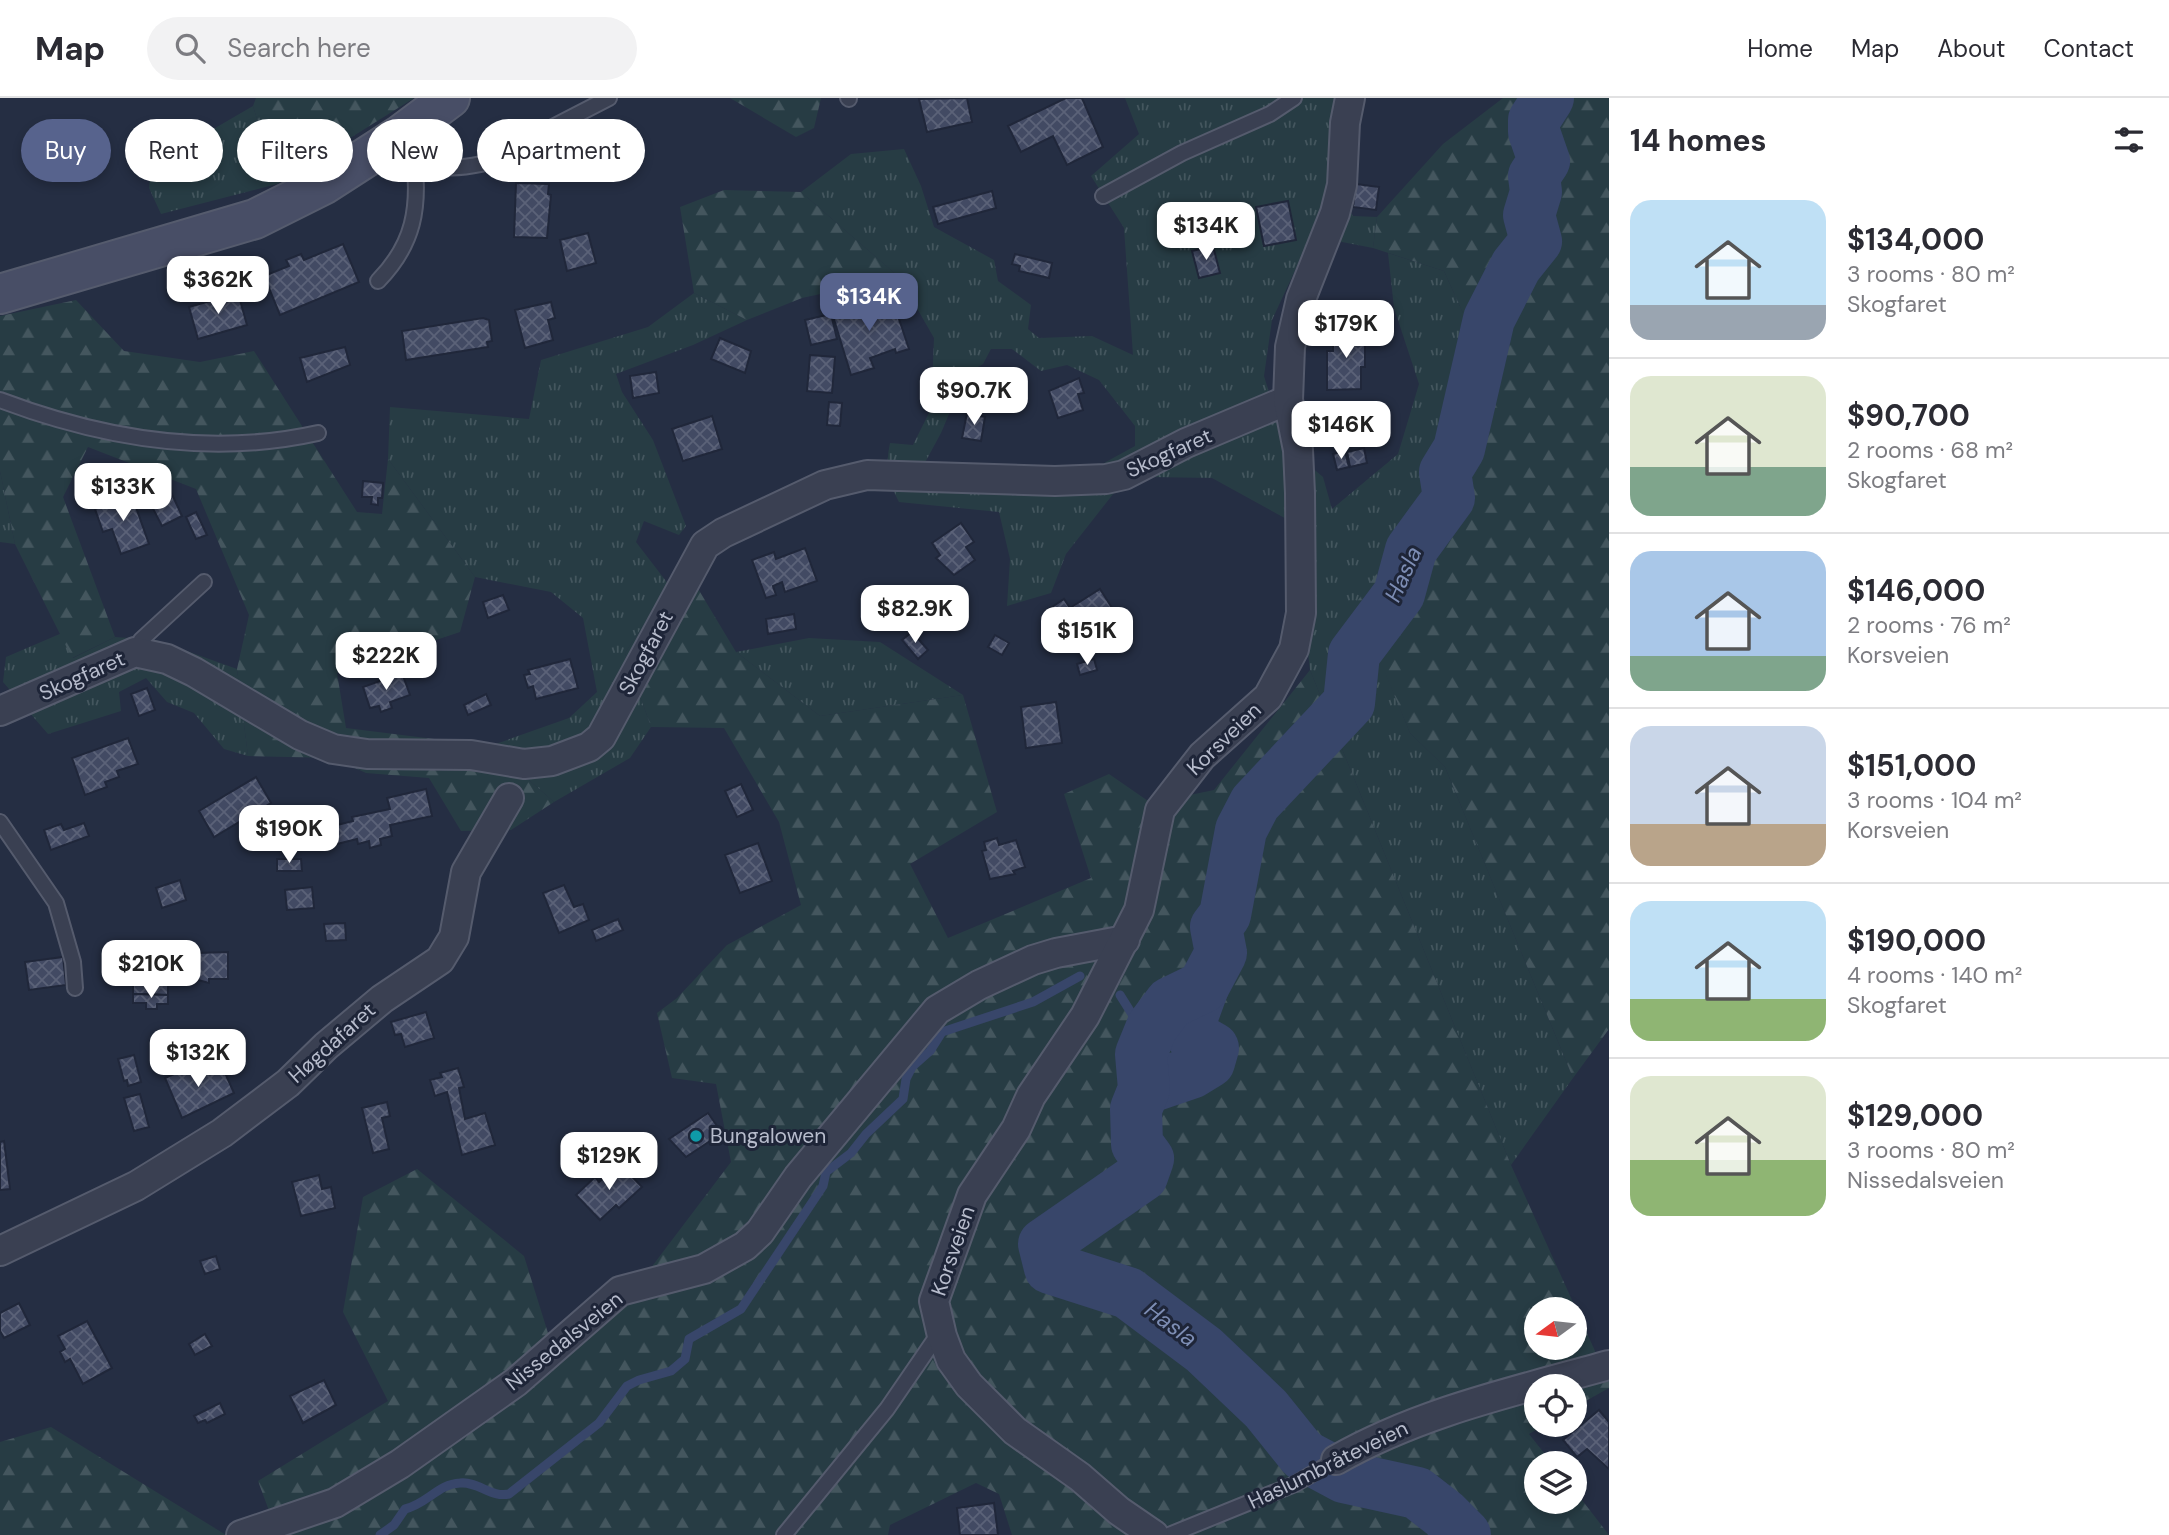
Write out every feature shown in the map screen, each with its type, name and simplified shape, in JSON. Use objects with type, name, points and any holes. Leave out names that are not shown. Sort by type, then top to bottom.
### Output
[{"type":"main road","points":[[432,119],[450,98]]},
{"type":"main road","points":[[0,294],[255,219],[367,165]]},
{"type":"street","name":"Korsveien","points":[[1154,1535],[1119,1511],[1080,1477],[1015,1431],[969,1385],[951,1360],[934,1301],[972,1195],[1016,1129],[1031,1096],[1085,1016],[1139,910],[1156,821],[1165,802],[1202,756],[1268,697],[1294,649],[1301,613],[1300,493],[1298,450],[1289,400],[1290,347],[1301,299],[1335,213],[1342,186],[1345,123],[1350,98]]},
{"type":"street","name":"Skogfaret","points":[[0,711],[135,652],[167,659],[185,667],[300,735],[333,749],[367,754],[471,755],[516,783],[552,761],[589,747],[601,737],[705,545],[766,511],[839,479],[867,475],[1055,481],[1115,477],[1289,400]]},
{"type":"street","name":"Høgdafaret","points":[[0,1251],[136,1186],[222,1133],[288,1083],[326,1046],[382,999],[440,960],[454,937],[466,872],[516,783]]},
{"type":"street","name":"Nissedalsveien","points":[[241,1535],[335,1503],[400,1464],[516,1382],[620,1291],[704,1269],[746,1246],[760,1232],[798,1177],[937,1010],[979,985],[1033,961],[1056,953],[1125,940]]},
{"type":"street","name":"Haslumbråteveien","points":[[1336,1460],[1375,1437],[1404,1426],[1492,1397],[1609,1365]]},
{"type":"lane","points":[[463,168],[481,164],[610,98]]},
{"type":"lane","points":[[1103,196],[1182,153],[1270,114],[1294,98]]},
{"type":"lane","points":[[378,281],[406,246],[417,199],[414,182]]},
{"type":"lane","points":[[0,400],[67,424],[163,443],[192,445],[285,440],[318,433]]},
{"type":"lane","points":[[135,652],[141,640],[204,583]]},
{"type":"lane","points":[[0,822],[56,904],[72,962],[75,988]]},
{"type":"lane","points":[[785,1535],[887,1409],[935,1339],[942,1336]]},
{"type":"lane","name":"Haslumbråteveien","points":[[1169,1535],[1295,1484],[1336,1460]]},
{"type":"green space","points":[[256,98],[414,98],[381,119],[367,119],[367,128],[353,136],[353,119],[257,119],[253,106]]},
{"type":"green space","points":[[730,98],[821,98],[814,128],[796,137]]},
{"type":"green space","points":[[1125,98],[1335,98],[1331,184],[1353,216],[1377,217],[1373,248],[1311,236],[1272,320],[1264,376],[1285,445],[1323,477],[1332,509],[1398,454],[1419,384],[1394,308],[1388,253],[1444,271],[1477,344],[1476,458],[1392,552],[1357,603],[1410,733],[1445,767],[1573,1078],[1511,1165],[1310,670],[1292,522],[1212,478],[1149,477],[1117,489],[1066,554],[1051,593],[1007,606],[1010,559],[999,512],[899,502],[892,487],[888,474],[890,443],[913,445],[931,409],[934,338],[899,277],[801,192],[851,154],[904,149],[921,186],[934,227],[994,260],[998,281],[1031,305],[1028,329],[1039,338],[1092,336],[1133,355],[1124,228],[1091,176],[1139,134]],"holes":[[[991,349],[1012,349],[1041,371],[1067,365],[1099,380],[1135,426],[1135,446],[1053,491],[921,470],[941,433],[966,374],[983,364]]]},
{"type":"green space","points":[[1503,98],[1609,98],[1609,1029],[1573,1078],[1445,767],[1410,733],[1356,603],[1392,552],[1476,458],[1477,344],[1444,271],[1373,248],[1377,217],[1443,144]]},
{"type":"green space","points":[[253,106],[257,119],[237,119],[237,182],[277,184],[161,214],[149,188],[149,182],[223,182],[223,123]]},
{"type":"green space","points":[[724,190],[801,192],[899,277],[802,298],[747,320],[694,293],[680,207]]},
{"type":"green space","points":[[694,293],[747,320],[693,345],[616,374],[622,392],[653,440],[686,526],[679,535],[644,521],[636,542],[669,585],[625,653],[651,727],[630,758],[554,802],[490,746],[569,718],[597,692],[583,618],[551,592],[475,577],[388,459],[390,407],[529,419],[541,360],[648,327]]},
{"type":"green space","points":[[76,300],[124,351],[200,362],[254,351],[357,512],[382,514],[388,459],[475,577],[460,632],[337,673],[346,728],[490,746],[554,802],[511,830],[461,831],[429,778],[366,773],[333,758],[248,756],[237,669],[249,615],[196,489],[88,447],[63,497],[115,637],[72,658],[15,544],[0,471],[0,316]]},
{"type":"green space","points":[[0,471],[15,544],[0,542]]},
{"type":"green space","points":[[669,585],[697,587],[736,652],[820,716],[963,695],[997,812],[910,864],[948,938],[1091,878],[1064,794],[1109,774],[1151,803],[1214,790],[1310,670],[1511,1165],[1571,1297],[1524,1297],[1524,1360],[1587,1360],[1587,1333],[1609,1382],[1609,1388],[1587,1400],[1587,1374],[1524,1374],[1524,1437],[1531,1437],[1542,1451],[1524,1451],[1524,1514],[1587,1514],[1587,1507],[1609,1535],[1012,1535],[999,1494],[976,1483],[890,1525],[888,1535],[278,1535],[258,1481],[388,1401],[343,1312],[363,1197],[417,1169],[524,1256],[548,1333],[647,1273],[731,1162],[716,1084],[672,1078],[657,1013],[677,998],[727,945],[801,905],[779,822],[724,728],[651,727],[625,653]]},
{"type":"green space","points":[[62,633],[73,658],[115,637],[156,640],[237,669],[248,756],[224,749],[194,713],[167,702],[146,678],[119,692],[121,711],[48,734],[3,682],[6,657]]},
{"type":"green space","points":[[809,638],[880,642],[963,695],[820,716],[736,652]]},
{"type":"green space","points":[[51,1427],[226,1535],[0,1535],[0,1442]]},
{"type":"building","points":[[967,98],[972,122],[927,132],[919,99]]},
{"type":"building","points":[[1066,98],[1082,98],[1103,147],[1067,165],[1053,136],[1021,152],[1008,126]]},
{"type":"building","points":[[516,183],[549,184],[548,194],[551,195],[547,238],[514,237]]},
{"type":"building","points":[[1356,184],[1379,187],[1376,210],[1353,207]]},
{"type":"building","points":[[992,191],[996,208],[938,224],[933,207]]},
{"type":"building","points":[[1288,201],[1296,240],[1264,246],[1256,207]]},
{"type":"building","points":[[588,233],[596,263],[567,271],[560,240]]},
{"type":"building","points":[[343,244],[359,282],[280,315],[264,276],[289,266],[286,260],[301,254],[304,260]]},
{"type":"building","points":[[1213,246],[1220,273],[1199,278],[1192,251]]},
{"type":"building","points":[[1015,254],[1052,263],[1049,278],[1019,271],[1020,266],[1012,264]]},
{"type":"building","points":[[238,293],[247,325],[198,339],[189,307]]},
{"type":"building","points":[[886,295],[892,315],[897,313],[909,349],[896,353],[895,349],[870,358],[874,368],[851,375],[832,313]]},
{"type":"building","points":[[551,302],[555,318],[548,320],[553,340],[525,348],[515,310]]},
{"type":"building","points":[[831,314],[837,339],[811,345],[805,320]]},
{"type":"building","points":[[483,318],[489,320],[492,341],[487,342],[488,347],[406,360],[402,331]]},
{"type":"building","points":[[1333,329],[1365,329],[1365,367],[1361,367],[1361,389],[1327,390],[1327,351],[1333,351]]},
{"type":"building","points":[[720,338],[751,351],[745,373],[711,359]]},
{"type":"building","points":[[345,347],[350,365],[307,382],[300,358]]},
{"type":"building","points":[[810,355],[835,357],[832,393],[807,391]]},
{"type":"building","points":[[656,372],[659,393],[633,398],[630,376]]},
{"type":"building","points":[[1079,378],[1084,393],[1078,394],[1083,410],[1058,418],[1049,391]]},
{"type":"building","points":[[829,402],[842,403],[840,426],[827,425]]},
{"type":"building","points":[[967,413],[985,417],[981,441],[962,438]]},
{"type":"building","points":[[712,416],[722,449],[683,461],[672,429]]},
{"type":"building","points":[[1364,448],[1367,463],[1350,467],[1347,452]]},
{"type":"building","points":[[1345,451],[1349,467],[1337,470],[1333,454]]},
{"type":"building","points":[[363,481],[383,483],[382,498],[378,498],[378,505],[371,504],[372,497],[362,497]]},
{"type":"building","points":[[101,483],[105,502],[85,506],[81,487]]},
{"type":"building","points":[[170,490],[182,516],[162,526],[149,501]]},
{"type":"building","points":[[118,495],[120,500],[132,496],[149,544],[121,554],[112,529],[103,532],[95,509],[106,505],[105,499]]},
{"type":"building","points":[[196,512],[207,535],[196,539],[186,517]]},
{"type":"building","points":[[961,523],[974,542],[966,547],[975,560],[954,575],[936,558],[940,555],[932,543]]},
{"type":"building","points":[[805,548],[817,581],[785,592],[782,582],[773,586],[776,595],[766,598],[752,560],[774,552],[776,559]]},
{"type":"building","points":[[1100,589],[1114,611],[1105,617],[1109,623],[1097,631],[1093,625],[1066,642],[1046,611],[1064,599],[1070,608]]},
{"type":"building","points":[[890,592],[893,618],[865,621],[863,600],[872,599],[872,594]]},
{"type":"building","points":[[503,595],[509,610],[488,618],[483,602]]},
{"type":"building","points":[[794,614],[796,629],[768,634],[766,619]]},
{"type":"building","points":[[912,632],[928,650],[918,659],[902,640]]},
{"type":"building","points":[[995,635],[1009,643],[1002,655],[988,647]]},
{"type":"building","points":[[570,659],[578,688],[536,699],[533,686],[528,688],[524,675],[530,674],[528,670]]},
{"type":"building","points":[[1094,659],[1097,670],[1080,675],[1077,664]]},
{"type":"building","points":[[402,673],[410,695],[390,702],[392,708],[381,712],[379,706],[370,708],[363,687]]},
{"type":"building","points":[[147,688],[155,710],[139,716],[131,694]]},
{"type":"building","points":[[486,694],[491,705],[468,715],[464,705]]},
{"type":"building","points":[[1056,702],[1062,743],[1026,748],[1021,707]]},
{"type":"building","points":[[128,738],[138,764],[117,771],[119,777],[105,782],[107,787],[85,795],[72,758]]},
{"type":"building","points":[[256,777],[271,803],[214,837],[199,811]]},
{"type":"building","points":[[741,784],[753,810],[737,817],[725,791]]},
{"type":"building","points":[[426,789],[432,816],[390,825],[392,836],[380,839],[381,845],[370,848],[369,841],[358,844],[357,839],[337,844],[333,826],[353,821],[352,817],[390,809],[387,798]]},
{"type":"building","points":[[84,823],[89,836],[51,850],[44,830],[61,824],[64,830]]},
{"type":"building","points":[[997,838],[999,845],[1016,840],[1025,867],[1013,871],[1015,874],[990,879],[982,851],[986,850],[984,842]]},
{"type":"building","points":[[758,843],[772,881],[740,893],[725,855]]},
{"type":"building","points":[[277,859],[301,859],[302,871],[277,871]]},
{"type":"building","points":[[180,880],[186,900],[162,908],[156,888]]},
{"type":"building","points":[[564,885],[574,907],[583,904],[589,920],[559,933],[543,893]]},
{"type":"building","points":[[312,887],[314,908],[287,910],[285,890]]},
{"type":"building","points":[[618,919],[623,930],[596,941],[592,930]]},
{"type":"building","points":[[345,923],[346,940],[326,941],[324,924]]},
{"type":"building","points":[[228,952],[228,979],[209,979],[209,983],[198,980],[197,953]]},
{"type":"building","points":[[63,957],[66,985],[29,990],[25,962]]},
{"type":"building","points":[[147,973],[168,973],[168,995],[133,994],[133,981],[147,981]]},
{"type":"building","points":[[133,994],[168,995],[168,1004],[157,1004],[157,1009],[146,1009],[146,1003],[133,1003]]},
{"type":"building","points":[[426,1012],[434,1038],[405,1047],[401,1034],[395,1035],[391,1022]]},
{"type":"building","points":[[134,1055],[141,1082],[128,1086],[118,1059]]},
{"type":"building","points":[[192,1066],[197,1077],[222,1066],[234,1093],[182,1118],[165,1078]]},
{"type":"building","points":[[458,1068],[464,1087],[459,1088],[465,1119],[485,1113],[495,1145],[462,1155],[447,1092],[435,1096],[430,1080],[442,1077],[440,1073]]},
{"type":"building","points":[[140,1094],[149,1127],[134,1131],[124,1098]]},
{"type":"building","points":[[387,1102],[390,1116],[382,1118],[389,1149],[373,1153],[362,1108]]},
{"type":"building","name":"Bungalowen","points":[[708,1113],[722,1133],[686,1157],[669,1139]]},
{"type":"building","points":[[4,1141],[10,1189],[0,1190],[0,1142]]},
{"type":"building","points":[[619,1163],[642,1187],[619,1208],[616,1205],[600,1220],[576,1195],[595,1177],[599,1182]]},
{"type":"building","points":[[319,1175],[322,1189],[331,1187],[335,1208],[301,1216],[292,1182]]},
{"type":"building","points":[[216,1256],[220,1269],[205,1274],[200,1261]]},
{"type":"building","points":[[19,1303],[30,1325],[4,1338],[0,1331],[0,1313]]},
{"type":"building","points":[[87,1321],[112,1368],[83,1384],[70,1359],[65,1362],[60,1352],[65,1349],[58,1336]]},
{"type":"building","points":[[205,1334],[212,1346],[195,1355],[189,1344]]},
{"type":"building","points":[[324,1380],[336,1405],[303,1423],[290,1396]]},
{"type":"building","points":[[220,1403],[225,1414],[207,1423],[205,1420],[198,1423],[194,1416]]},
{"type":"building","points":[[1599,1410],[1609,1422],[1609,1469],[1587,1449],[1572,1451],[1563,1440],[1567,1437],[1587,1437],[1587,1420]]},
{"type":"building","points":[[994,1503],[998,1535],[960,1535],[957,1508]]},
{"type":"waterway","name":"Hasla","points":[[1465,1535],[1417,1493],[1344,1477],[1303,1455],[1266,1409],[1204,1350],[1128,1293],[1050,1268],[1044,1244],[1142,1176],[1148,1159],[1137,1144],[1136,1109],[1144,1089],[1141,1054],[1152,1027],[1170,1003],[1203,987],[1221,953],[1216,927],[1225,915],[1241,830],[1255,803],[1349,703],[1354,654],[1399,594],[1411,550],[1449,498],[1445,472],[1459,449],[1489,319],[1516,266],[1536,241],[1529,215],[1536,192],[1534,176],[1544,161],[1534,132],[1534,120],[1548,98]]},
{"type":"waterway","points":[[380,1535],[394,1525],[405,1509],[452,1484],[473,1484],[496,1494],[509,1494],[599,1423],[627,1386],[671,1371],[685,1359],[689,1339],[741,1309],[823,1186],[826,1172],[851,1153],[866,1134],[903,1099],[906,1079],[912,1067],[930,1051],[942,1032],[1033,1002],[1080,976]]},
{"type":"waterway","name":"Hasla","points":[[1144,1089],[1191,1073],[1209,1062],[1213,1048],[1192,1036],[1191,1020],[1203,987]]},
{"type":"waterway","points":[[1120,995],[1137,1022],[1152,1027]]},
{"type":"place","name":"Bungalowen","points":[[696,1136]]}]
